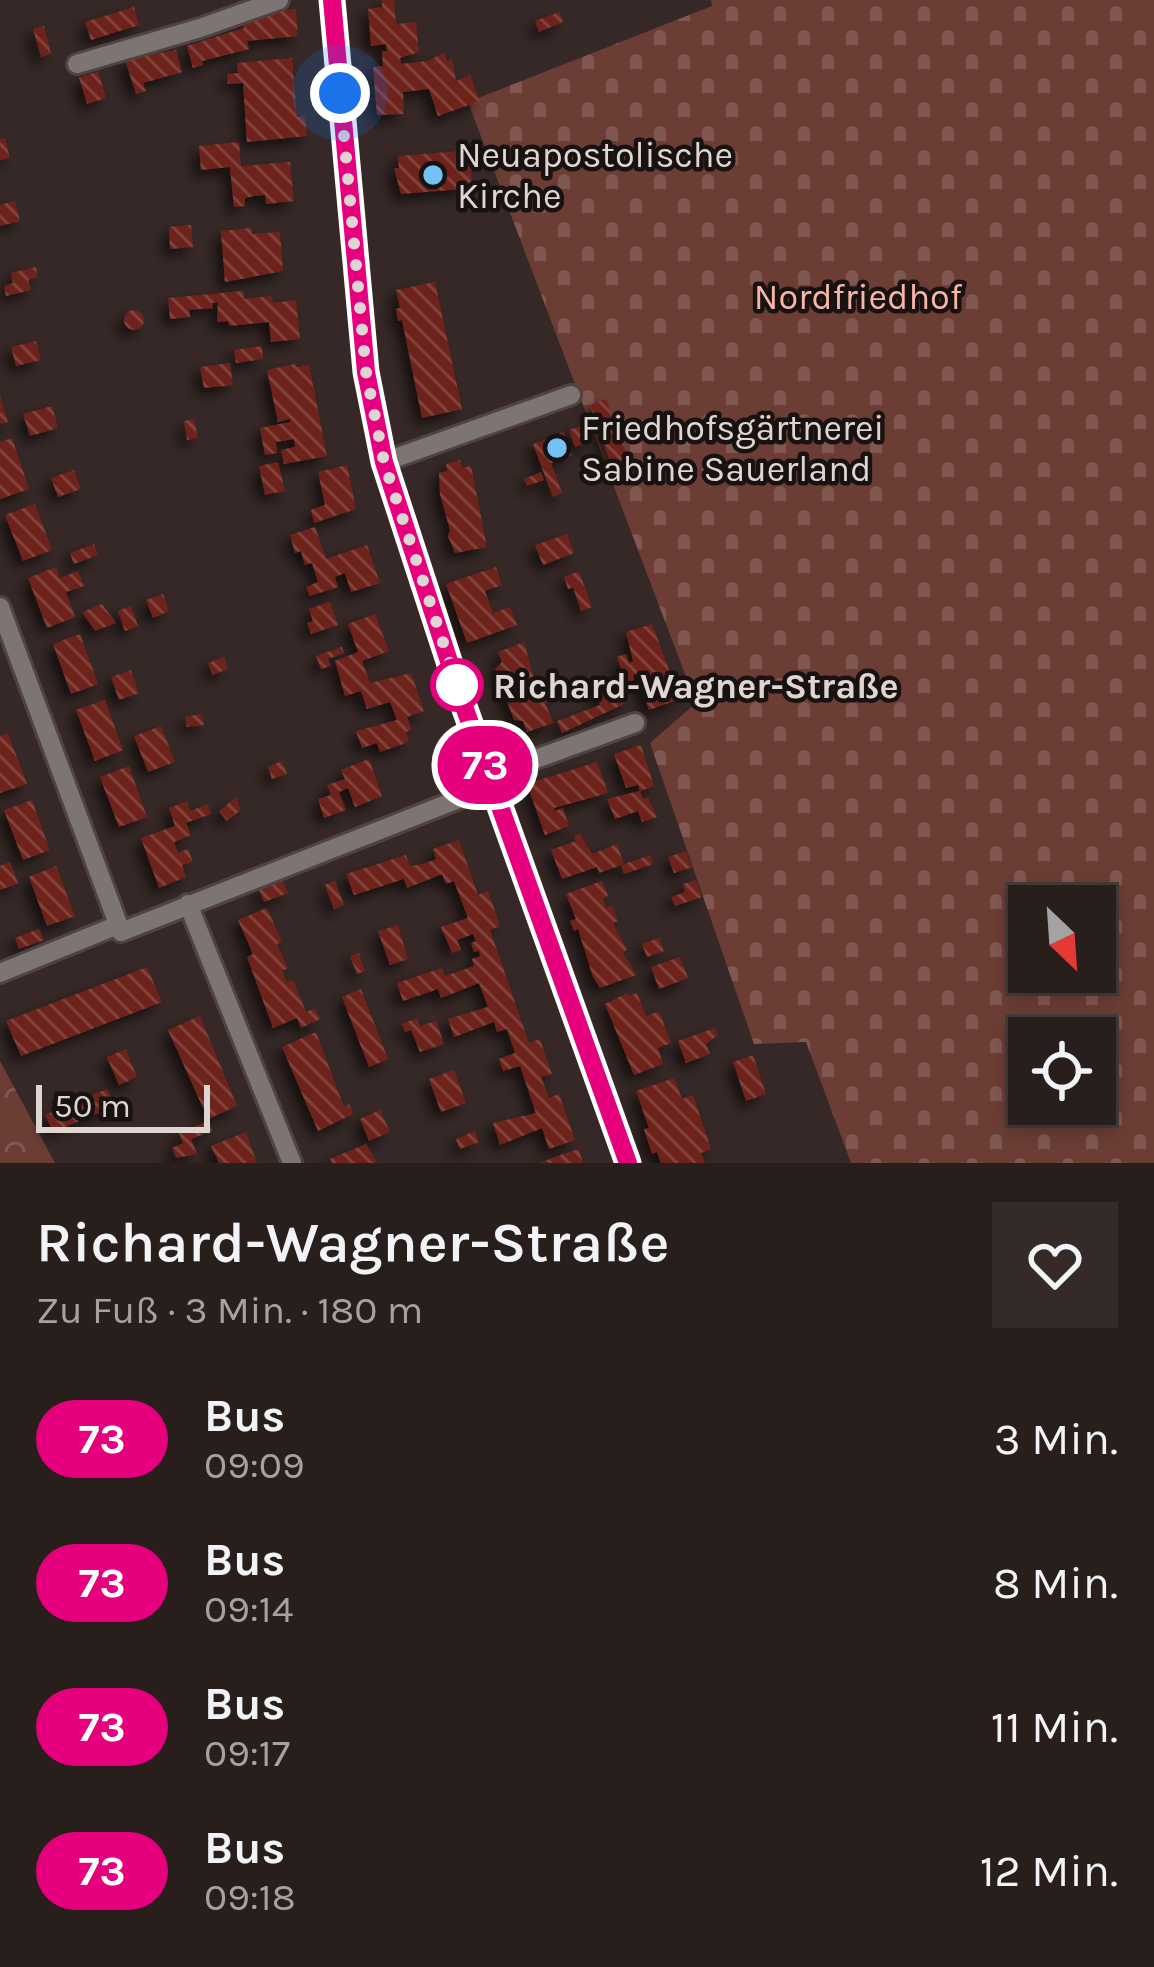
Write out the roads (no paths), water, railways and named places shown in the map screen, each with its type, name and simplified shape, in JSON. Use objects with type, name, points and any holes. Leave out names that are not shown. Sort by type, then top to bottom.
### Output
[{"type":"street","points":[[76,64],[279,0]]},
{"type":"street","points":[[332,0],[366,372],[384,462],[491,781],[628,1163]]},
{"type":"street","points":[[384,462],[571,395]]},
{"type":"street","points":[[0,608],[121,932],[635,723]]},
{"type":"street","points":[[188,904],[292,1163]]},
{"type":"street","points":[[0,973],[118,925]]},
{"type":"place","name":"Neuapostolische Kirche","points":[[433,175]]},
{"type":"place","name":"Friedhofsgärtnerei Sabine Sauerland","points":[[557,448]]},
{"type":"place","name":"Richard-Wagner-Straße","points":[[457,685]]},
{"type":"park label","name":"Nordfriedhof","points":[[858,296]]}]
